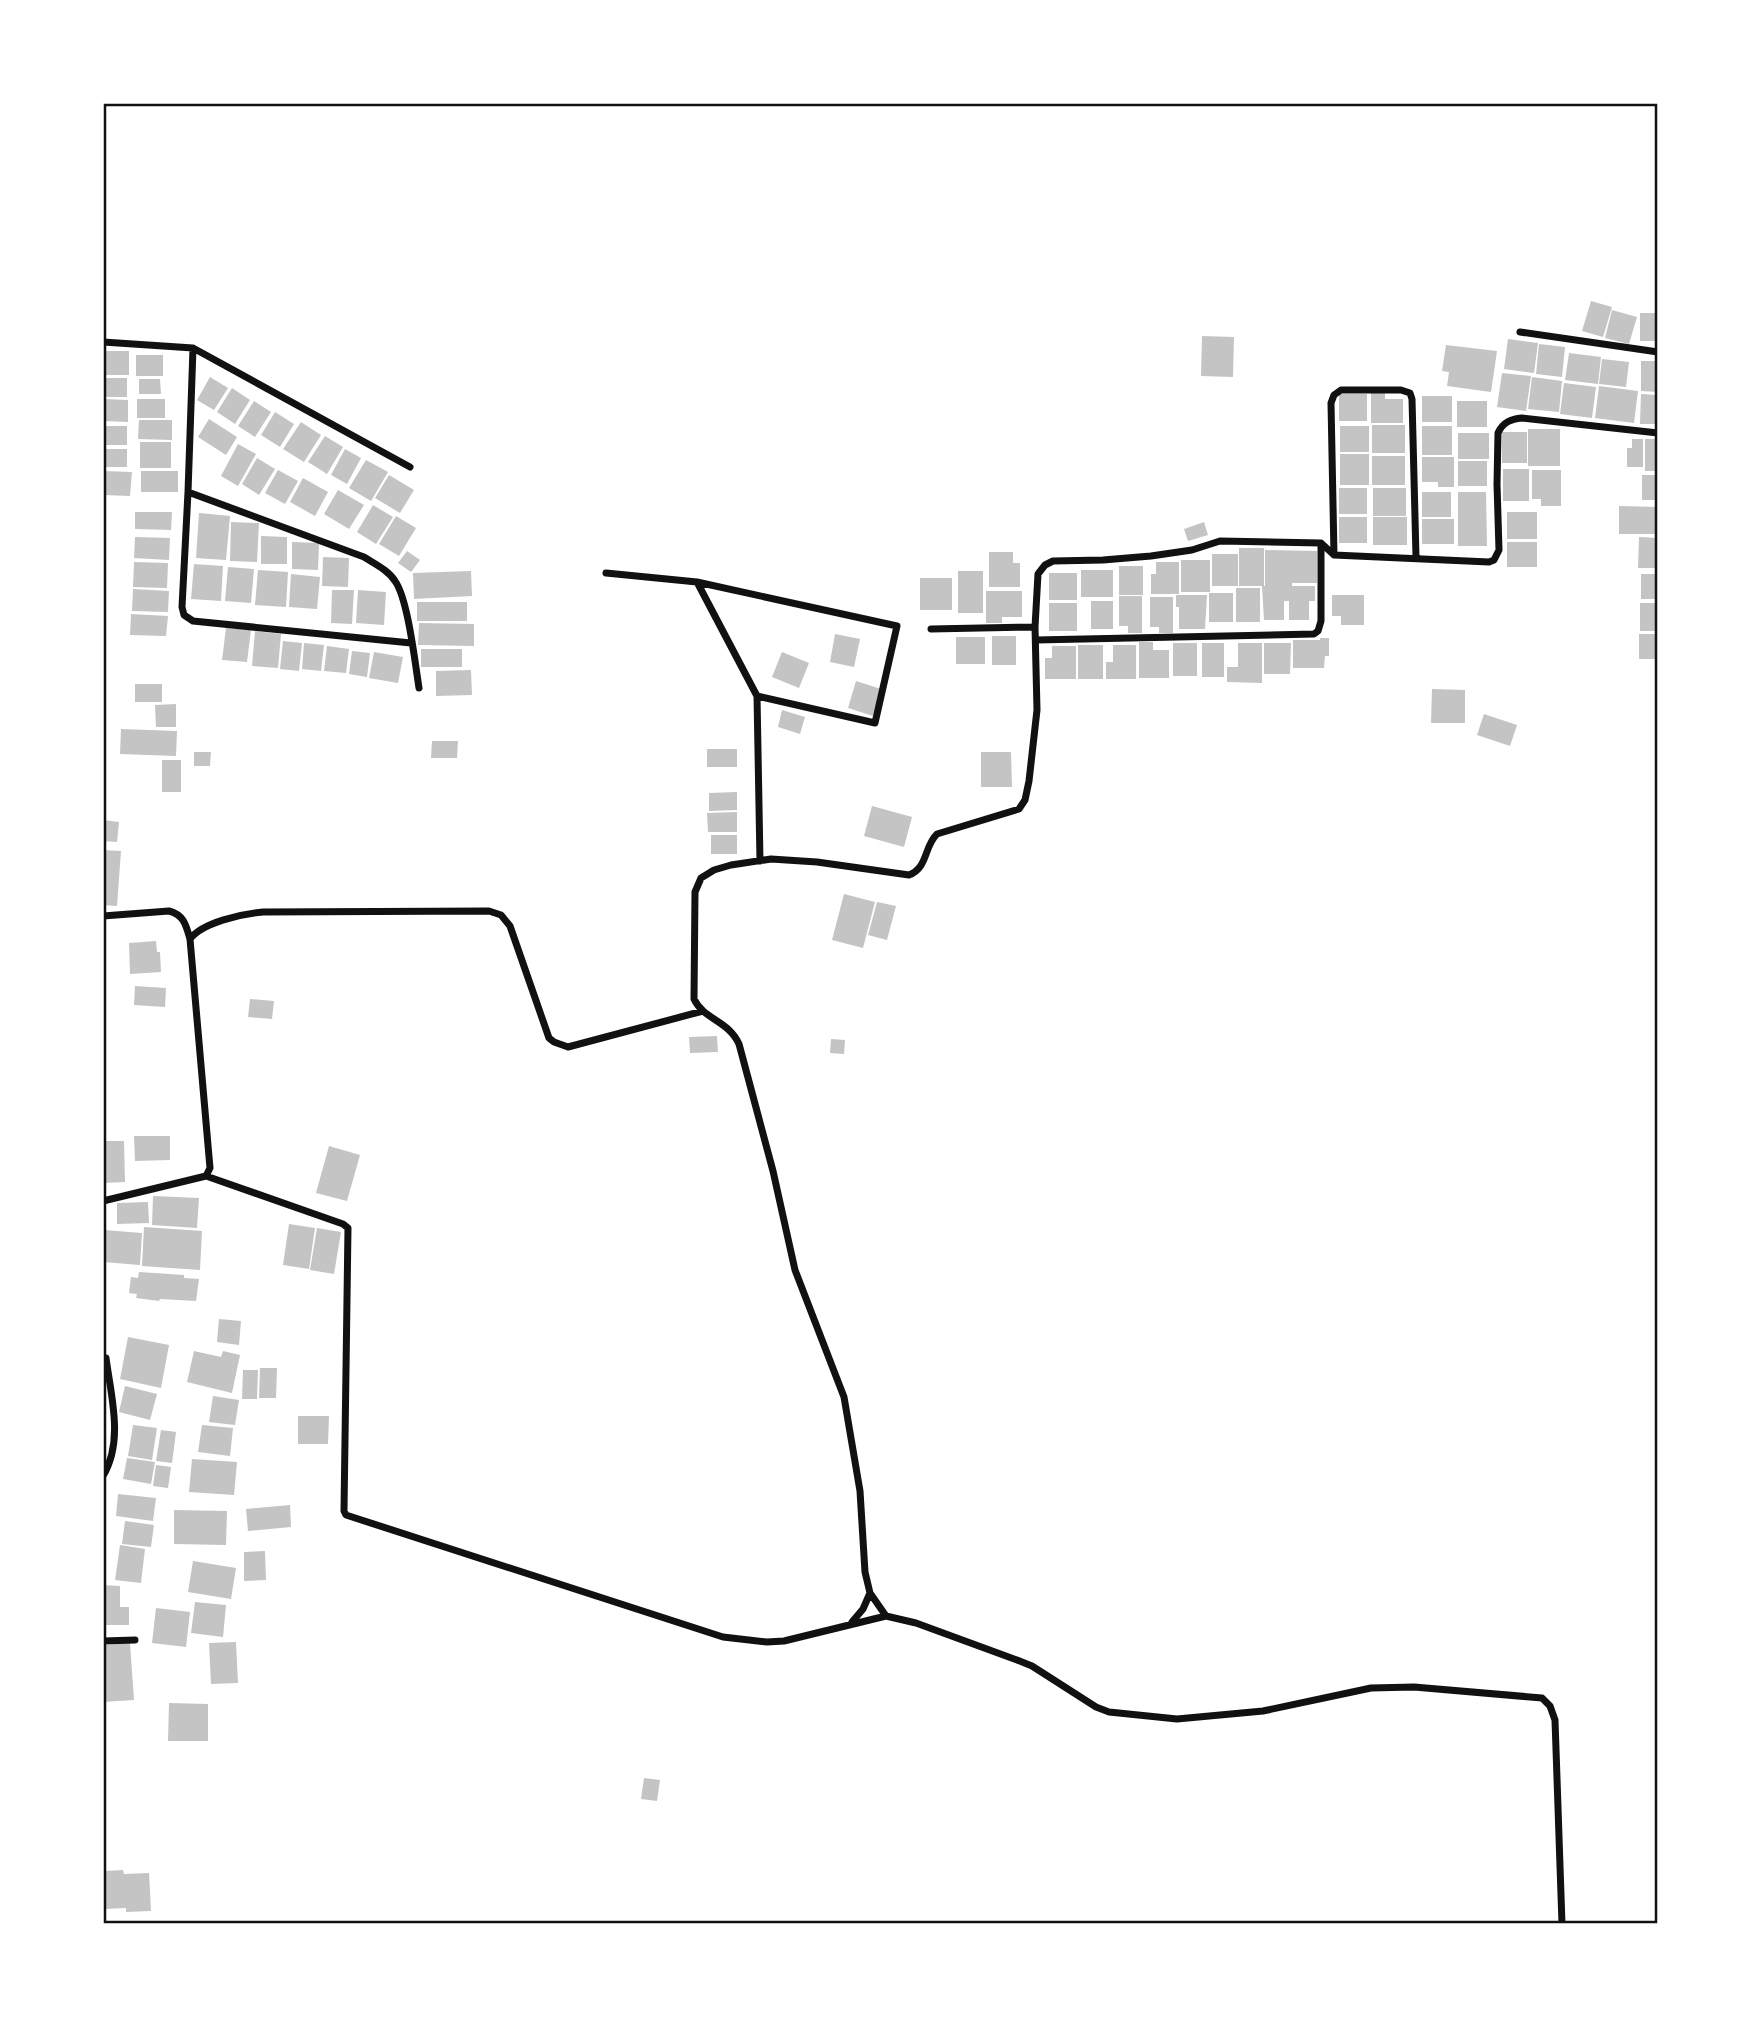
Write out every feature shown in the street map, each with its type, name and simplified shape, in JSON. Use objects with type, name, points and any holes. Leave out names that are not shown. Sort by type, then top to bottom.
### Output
[{"type":"street","points":[[1520,332],[1658,352]]},
{"type":"street","points":[[103,342],[193,348],[410,467]]},
{"type":"street","points":[[193,348],[182,607],[184,615],[193,621],[411,643]]},
{"type":"street","points":[[1334,555],[1331,403],[1341,390],[1401,390],[1410,393],[1412,399],[1416,557]]},
{"type":"street","points":[[886,1616],[870,1593],[865,1572],[860,1491],[844,1397],[795,1270],[773,1171],[739,1044],[731,1030],[703,1011],[694,999],[697,885],[706,874],[714,870],[771,859],[915,874],[923,864],[931,840],[937,834],[1019,809],[1025,800],[1029,782],[1037,710],[1035,627],[1038,574],[1045,565],[1053,561],[1151,556],[1192,550],[1220,541],[1321,543],[1334,555],[1482,562],[1493,560],[1499,550],[1498,433],[1507,421],[1522,418],[1658,433]]},
{"type":"street","points":[[188,492],[364,557],[380,566],[395,579],[403,596],[419,688]]},
{"type":"street","points":[[1036,640],[1314,634],[1318,632],[1321,621],[1321,543]]},
{"type":"street","points":[[606,573],[697,582],[897,626],[875,723],[757,696]]},
{"type":"street","points":[[697,582],[757,696],[760,861]]},
{"type":"street","points":[[931,629],[1035,627]]},
{"type":"street","points":[[103,916],[169,911],[184,920],[190,939],[210,1168],[205,1176]]},
{"type":"street","points":[[190,939],[203,927],[249,913],[489,911],[501,915],[510,926],[549,1038],[554,1042],[568,1047],[703,1011]]},
{"type":"street","points":[[103,1201],[205,1176],[348,1228],[346,1515],[723,1637],[766,1642],[784,1641],[886,1616],[916,1622],[1032,1666],[1096,1707],[1118,1714],[1177,1719],[1263,1711],[1371,1688],[1415,1687],[1542,1698],[1550,1706],[1555,1720],[1562,1924]]},
{"type":"street","points":[[103,1476],[113,1454],[115,1437],[106,1358]]},
{"type":"street","points":[[851,1623],[863,1609],[870,1593]]},
{"type":"street","points":[[103,1641],[135,1640]]},
{"type":"building","points":[[1591,301],[1612,307],[1603,337],[1582,331]]},
{"type":"building","points":[[1612,310],[1637,317],[1629,344],[1605,338]]},
{"type":"building","points":[[1640,313],[1658,313],[1658,341],[1640,341]]},
{"type":"building","points":[[1202,336],[1234,337],[1233,377],[1201,376]]},
{"type":"building","points":[[1508,339],[1538,343],[1534,373],[1504,369]]},
{"type":"building","points":[[1539,344],[1565,347],[1562,377],[1536,374]]},
{"type":"building","points":[[1446,345],[1497,351],[1491,392],[1447,386],[1449,372],[1442,371]]},
{"type":"building","points":[[103,351],[129,351],[129,375],[103,375]]},
{"type":"building","points":[[1569,353],[1601,357],[1598,384],[1565,380]]},
{"type":"building","points":[[136,355],[163,355],[163,376],[136,376]]},
{"type":"building","points":[[1602,359],[1629,362],[1626,387],[1599,384]]},
{"type":"building","points":[[1641,361],[1658,361],[1658,392],[1641,391]]},
{"type":"building","points":[[1502,373],[1531,376],[1526,411],[1497,407]]},
{"type":"building","points":[[210,377],[228,388],[214,410],[197,400]]},
{"type":"building","points":[[1532,377],[1562,381],[1559,412],[1528,409]]},
{"type":"building","points":[[103,378],[127,378],[127,397],[103,397]]},
{"type":"building","points":[[139,379],[160,379],[161,394],[139,394]]},
{"type":"building","points":[[1564,383],[1596,387],[1592,418],[1560,414]]},
{"type":"building","points":[[1599,386],[1638,391],[1634,423],[1595,418]]},
{"type":"building","points":[[232,388],[250,400],[235,424],[217,412]]},
{"type":"building","points":[[1371,392],[1385,392],[1385,399],[1403,399],[1403,423],[1371,423]]},
{"type":"building","points":[[1339,394],[1367,394],[1367,421],[1339,421]]},
{"type":"building","points":[[1641,394],[1658,395],[1658,424],[1640,424]]},
{"type":"building","points":[[1422,396],[1452,396],[1452,422],[1422,422]]},
{"type":"building","points":[[103,399],[128,400],[128,422],[103,421]]},
{"type":"building","points":[[137,399],[165,399],[165,418],[137,418]]},
{"type":"building","points":[[254,401],[271,412],[255,437],[238,426]]},
{"type":"building","points":[[1457,401],[1487,401],[1487,427],[1457,427]]},
{"type":"building","points":[[275,412],[294,424],[280,447],[261,435]]},
{"type":"building","points":[[209,419],[237,437],[226,455],[198,437]]},
{"type":"building","points":[[139,420],[172,420],[172,440],[138,439]]},
{"type":"building","points":[[301,422],[321,435],[304,462],[283,449]]},
{"type":"building","points":[[1372,425],[1405,425],[1405,453],[1372,453]]},
{"type":"building","points":[[103,426],[127,426],[127,445],[103,445]]},
{"type":"building","points":[[1340,426],[1369,426],[1369,452],[1340,452]]},
{"type":"building","points":[[1422,426],[1452,426],[1452,455],[1422,455]]},
{"type":"building","points":[[1528,429],[1560,429],[1560,466],[1528,466]]},
{"type":"building","points":[[1502,432],[1527,432],[1527,463],[1502,463]]},
{"type":"building","points":[[1458,433],[1489,433],[1489,459],[1458,459]]},
{"type":"building","points":[[325,436],[343,447],[327,474],[308,462]]},
{"type":"building","points":[[1632,439],[1643,439],[1643,467],[1627,467],[1627,448],[1632,448]]},
{"type":"building","points":[[1645,439],[1658,439],[1658,471],[1645,471]]},
{"type":"building","points":[[140,442],[171,442],[171,468],[140,468]]},
{"type":"building","points":[[238,444],[256,454],[238,486],[221,476]]},
{"type":"building","points":[[103,449],[127,449],[127,467],[103,467]]},
{"type":"building","points":[[345,449],[361,458],[347,484],[331,475]]},
{"type":"building","points":[[1340,454],[1369,454],[1369,485],[1340,485]]},
{"type":"building","points":[[1372,456],[1405,456],[1405,485],[1372,485]]},
{"type":"building","points":[[1422,457],[1454,457],[1454,487],[1438,487],[1438,482],[1422,482]]},
{"type":"building","points":[[257,458],[275,469],[259,495],[242,484]]},
{"type":"building","points":[[366,460],[388,472],[371,501],[349,488]]},
{"type":"building","points":[[1458,461],[1487,461],[1487,486],[1458,486]]},
{"type":"building","points":[[1503,469],[1529,469],[1529,501],[1503,501]]},
{"type":"building","points":[[278,470],[298,481],[285,504],[265,493]]},
{"type":"building","points":[[1532,470],[1561,470],[1561,506],[1541,506],[1541,499],[1532,499]]},
{"type":"building","points":[[103,471],[132,472],[130,496],[103,495]]},
{"type":"building","points":[[141,471],[178,471],[178,492],[141,492]]},
{"type":"building","points":[[389,475],[414,490],[400,513],[375,498]]},
{"type":"building","points":[[1642,475],[1658,475],[1658,500],[1642,500]]},
{"type":"building","points":[[303,478],[328,492],[315,516],[290,502]]},
{"type":"building","points":[[1339,488],[1367,488],[1367,514],[1339,514]]},
{"type":"building","points":[[1373,488],[1406,488],[1406,516],[1373,516]]},
{"type":"building","points":[[338,490],[364,505],[349,529],[324,514]]},
{"type":"building","points":[[1422,492],[1451,492],[1451,517],[1422,517]]},
{"type":"building","points":[[1458,492],[1486,492],[1487,546],[1458,546]]},
{"type":"building","points":[[373,505],[393,517],[376,544],[357,532]]},
{"type":"building","points":[[1619,506],[1658,507],[1658,534],[1619,534]]},
{"type":"building","points":[[135,512],[172,512],[171,530],[135,529]]},
{"type":"building","points":[[1507,512],[1537,512],[1537,539],[1507,539]]},
{"type":"building","points":[[199,513],[230,516],[226,560],[196,558]]},
{"type":"building","points":[[396,516],[416,528],[399,556],[379,544]]},
{"type":"building","points":[[1339,517],[1367,517],[1367,543],[1339,543]]},
{"type":"building","points":[[1373,517],[1407,517],[1407,545],[1373,545]]},
{"type":"building","points":[[1422,519],[1454,519],[1454,544],[1422,544]]},
{"type":"building","points":[[231,522],[259,523],[257,562],[230,561]]},
{"type":"building","points":[[1204,522],[1208,535],[1188,541],[1184,529]]},
{"type":"building","points":[[261,536],[287,537],[287,564],[261,564]]},
{"type":"building","points":[[135,537],[170,538],[169,560],[134,558]]},
{"type":"building","points":[[1639,537],[1658,538],[1658,568],[1638,568]]},
{"type":"building","points":[[292,542],[319,543],[318,570],[292,569]]},
{"type":"building","points":[[1507,542],[1537,542],[1537,567],[1507,567]]},
{"type":"building","points":[[1239,548],[1264,548],[1264,586],[1239,586]]},
{"type":"building","points":[[1265,550],[1317,551],[1317,583],[1292,583],[1292,586],[1315,586],[1315,601],[1309,601],[1309,620],[1289,620],[1289,601],[1284,601],[1284,620],[1264,620],[1262,586],[1265,586]]},
{"type":"building","points":[[407,551],[420,560],[411,572],[398,563]]},
{"type":"building","points":[[989,552],[1013,552],[1013,563],[1020,563],[1020,587],[989,587]]},
{"type":"building","points":[[1212,554],[1238,554],[1238,586],[1212,586]]},
{"type":"building","points":[[323,557],[349,558],[348,587],[322,586]]},
{"type":"building","points":[[1181,560],[1210,560],[1210,592],[1181,592]]},
{"type":"building","points":[[134,562],[168,563],[167,588],[133,587]]},
{"type":"building","points":[[1156,562],[1179,562],[1179,594],[1151,594],[1151,574],[1156,574]]},
{"type":"building","points":[[194,564],[223,566],[221,601],[191,599]]},
{"type":"building","points":[[1119,566],[1143,566],[1143,595],[1119,595]]},
{"type":"building","points":[[228,567],[254,569],[251,603],[225,601]]},
{"type":"building","points":[[258,570],[288,572],[286,607],[255,605]]},
{"type":"building","points":[[1081,570],[1113,570],[1113,597],[1081,597]]},
{"type":"building","points":[[471,571],[472,596],[414,599],[413,573]]},
{"type":"building","points":[[958,571],[983,571],[983,613],[958,613]]},
{"type":"building","points":[[1049,573],[1077,573],[1077,600],[1049,600]]},
{"type":"building","points":[[291,574],[320,577],[317,609],[289,607]]},
{"type":"building","points":[[1641,574],[1658,574],[1658,599],[1641,599]]},
{"type":"building","points":[[920,578],[952,578],[952,610],[920,610]]},
{"type":"building","points":[[1236,588],[1260,588],[1260,622],[1236,622]]},
{"type":"building","points":[[133,589],[169,591],[168,612],[132,611]]},
{"type":"building","points":[[332,590],[354,590],[352,624],[331,623]]},
{"type":"building","points":[[358,590],[386,592],[384,625],[356,623]]},
{"type":"building","points":[[986,591],[1022,591],[1022,617],[1002,617],[1002,623],[986,623]]},
{"type":"building","points":[[1209,593],[1233,593],[1233,622],[1209,622]]},
{"type":"building","points":[[1176,595],[1207,595],[1205,629],[1179,629]]},
{"type":"building","points":[[1332,595],[1364,595],[1364,625],[1341,625],[1341,616],[1332,616]]},
{"type":"building","points":[[1119,596],[1142,596],[1142,633],[1128,633],[1128,626],[1119,626]]},
{"type":"building","points":[[1150,597],[1173,597],[1173,633],[1159,633],[1159,627],[1150,627]]},
{"type":"building","points":[[1091,601],[1113,601],[1113,629],[1091,629]]},
{"type":"building","points":[[417,602],[467,602],[467,621],[417,621]]},
{"type":"building","points":[[1049,603],[1077,603],[1077,631],[1049,631]]},
{"type":"building","points":[[1640,603],[1658,603],[1658,631],[1640,631]]},
{"type":"building","points":[[131,614],[168,616],[166,636],[130,635]]},
{"type":"building","points":[[419,623],[474,624],[474,646],[418,645]]},
{"type":"building","points":[[226,628],[251,630],[247,662],[222,660]]},
{"type":"building","points":[[255,631],[281,634],[278,668],[252,666]]},
{"type":"building","points":[[835,634],[860,639],[854,667],[830,662]]},
{"type":"building","points":[[1639,634],[1658,634],[1658,659],[1639,659]]},
{"type":"building","points":[[992,636],[1016,636],[1016,665],[992,665]]},
{"type":"building","points":[[956,637],[985,637],[985,664],[956,664]]},
{"type":"building","points":[[1329,638],[1329,656],[1325,656],[1324,668],[1293,668],[1293,640]]},
{"type":"building","points":[[283,641],[302,643],[299,671],[280,669]]},
{"type":"building","points":[[1139,642],[1153,642],[1153,650],[1169,650],[1169,678],[1139,678]]},
{"type":"building","points":[[304,643],[324,645],[321,671],[302,669]]},
{"type":"building","points":[[1173,643],[1197,643],[1197,676],[1173,676]]},
{"type":"building","points":[[1202,643],[1224,643],[1224,677],[1202,677]]},
{"type":"building","points":[[1238,643],[1262,643],[1262,683],[1227,682],[1227,667],[1238,667]]},
{"type":"building","points":[[1264,643],[1291,643],[1290,674],[1264,674]]},
{"type":"building","points":[[1078,645],[1103,645],[1103,679],[1078,679]]},
{"type":"building","points":[[1113,645],[1136,645],[1136,679],[1106,679],[1106,662],[1113,662]]},
{"type":"building","points":[[327,646],[349,649],[346,673],[324,671]]},
{"type":"building","points":[[1052,646],[1076,646],[1076,679],[1045,679],[1045,658],[1052,658]]},
{"type":"building","points":[[421,649],[462,649],[462,667],[421,667]]},
{"type":"building","points":[[352,651],[370,653],[367,677],[349,674]]},
{"type":"building","points":[[374,652],[403,657],[398,683],[369,678]]},
{"type":"building","points":[[782,652],[809,663],[799,688],[772,677]]},
{"type":"building","points":[[471,670],[472,695],[436,696],[436,671]]},
{"type":"building","points":[[856,681],[881,689],[873,716],[848,708]]},
{"type":"building","points":[[135,684],[162,684],[162,702],[135,702]]},
{"type":"building","points":[[1432,689],[1465,690],[1465,723],[1431,723]]},
{"type":"building","points":[[176,704],[176,727],[156,727],[155,705]]},
{"type":"building","points":[[782,710],[805,717],[800,734],[778,727]]},
{"type":"building","points":[[1484,714],[1517,725],[1510,746],[1477,735]]},
{"type":"building","points":[[121,729],[177,731],[176,756],[120,754]]},
{"type":"building","points":[[432,741],[458,741],[457,758],[431,758]]},
{"type":"building","points":[[707,749],[737,749],[737,767],[707,767]]},
{"type":"building","points":[[194,752],[211,752],[210,766],[194,766]]},
{"type":"building","points":[[981,752],[1011,752],[1012,787],[981,787]]},
{"type":"building","points":[[162,760],[181,760],[181,792],[162,792]]},
{"type":"building","points":[[737,792],[737,810],[709,811],[709,793]]},
{"type":"building","points":[[872,806],[912,817],[904,847],[864,836]]},
{"type":"building","points":[[737,812],[737,832],[708,832],[707,813]]},
{"type":"building","points":[[103,820],[119,822],[117,842],[103,841]]},
{"type":"building","points":[[711,835],[737,835],[737,854],[711,854]]},
{"type":"building","points":[[103,850],[121,851],[117,906],[103,905]]},
{"type":"building","points":[[844,894],[875,902],[863,948],[832,940]]},
{"type":"building","points":[[877,902],[896,906],[887,940],[868,935]]},
{"type":"building","points":[[156,941],[157,952],[160,952],[161,972],[130,974],[129,943]]},
{"type":"building","points":[[135,986],[166,988],[165,1007],[134,1005]]},
{"type":"building","points":[[250,999],[274,1001],[272,1019],[248,1017]]},
{"type":"building","points":[[717,1036],[718,1052],[690,1053],[689,1037]]},
{"type":"building","points":[[831,1039],[845,1040],[844,1054],[830,1053]]},
{"type":"building","points":[[134,1136],[170,1136],[170,1160],[135,1161]]},
{"type":"building","points":[[103,1141],[124,1141],[125,1182],[103,1183]]},
{"type":"building","points":[[329,1146],[360,1155],[347,1201],[316,1193]]},
{"type":"building","points":[[153,1196],[199,1198],[197,1228],[152,1225]]},
{"type":"building","points":[[148,1202],[149,1223],[117,1224],[117,1203]]},
{"type":"building","points":[[289,1224],[315,1228],[309,1269],[283,1265]]},
{"type":"building","points":[[144,1227],[202,1231],[200,1270],[142,1266]]},
{"type":"building","points":[[317,1228],[341,1232],[334,1274],[310,1270]]},
{"type":"building","points":[[104,1230],[142,1233],[140,1265],[103,1262]]},
{"type":"building","points":[[139,1272],[184,1275],[184,1278],[199,1279],[196,1301],[136,1298],[137,1294],[129,1293],[131,1277],[138,1278]]},
{"type":"building","points":[[219,1319],[241,1321],[239,1345],[217,1342]]},
{"type":"building","points":[[128,1337],[169,1345],[161,1388],[120,1379]]},
{"type":"building","points":[[194,1351],[221,1357],[223,1351],[240,1355],[232,1393],[187,1382]]},
{"type":"building","points":[[260,1368],[277,1368],[276,1398],[259,1398]]},
{"type":"building","points":[[243,1370],[258,1370],[257,1399],[242,1399]]},
{"type":"building","points":[[125,1386],[157,1394],[150,1420],[119,1412]]},
{"type":"building","points":[[213,1396],[239,1400],[235,1425],[209,1422]]},
{"type":"building","points":[[298,1416],[329,1416],[328,1444],[298,1444]]},
{"type":"building","points":[[133,1425],[157,1428],[152,1460],[128,1456]]},
{"type":"building","points":[[202,1425],[233,1428],[230,1456],[198,1452]]},
{"type":"building","points":[[161,1430],[176,1432],[172,1463],[156,1461]]},
{"type":"building","points":[[127,1458],[155,1462],[151,1484],[123,1479]]},
{"type":"building","points":[[192,1459],[237,1462],[234,1495],[189,1492]]},
{"type":"building","points":[[156,1465],[171,1467],[168,1488],[153,1486]]},
{"type":"building","points":[[118,1494],[156,1498],[153,1521],[116,1516]]},
{"type":"building","points":[[290,1505],[291,1527],[248,1531],[246,1509]]},
{"type":"building","points":[[174,1510],[227,1511],[226,1545],[174,1544]]},
{"type":"building","points":[[125,1521],[154,1525],[151,1547],[122,1544]]},
{"type":"building","points":[[120,1545],[145,1549],[141,1583],[115,1580]]},
{"type":"building","points":[[265,1551],[266,1580],[244,1581],[244,1552]]},
{"type":"building","points":[[193,1561],[236,1568],[231,1599],[188,1592]]},
{"type":"building","points":[[103,1585],[120,1586],[120,1607],[129,1607],[129,1625],[103,1625]]},
{"type":"building","points":[[195,1602],[226,1605],[223,1637],[191,1633]]},
{"type":"building","points":[[156,1608],[190,1612],[186,1647],[152,1643]]},
{"type":"building","points":[[236,1642],[238,1683],[211,1684],[209,1643]]},
{"type":"building","points":[[130,1643],[134,1700],[103,1702],[103,1645]]},
{"type":"building","points":[[169,1703],[208,1704],[208,1741],[168,1741]]},
{"type":"building","points":[[644,1778],[660,1780],[657,1801],[641,1799]]},
{"type":"building","points":[[123,1870],[124,1874],[149,1873],[151,1911],[103,1909],[105,1871]]}]
